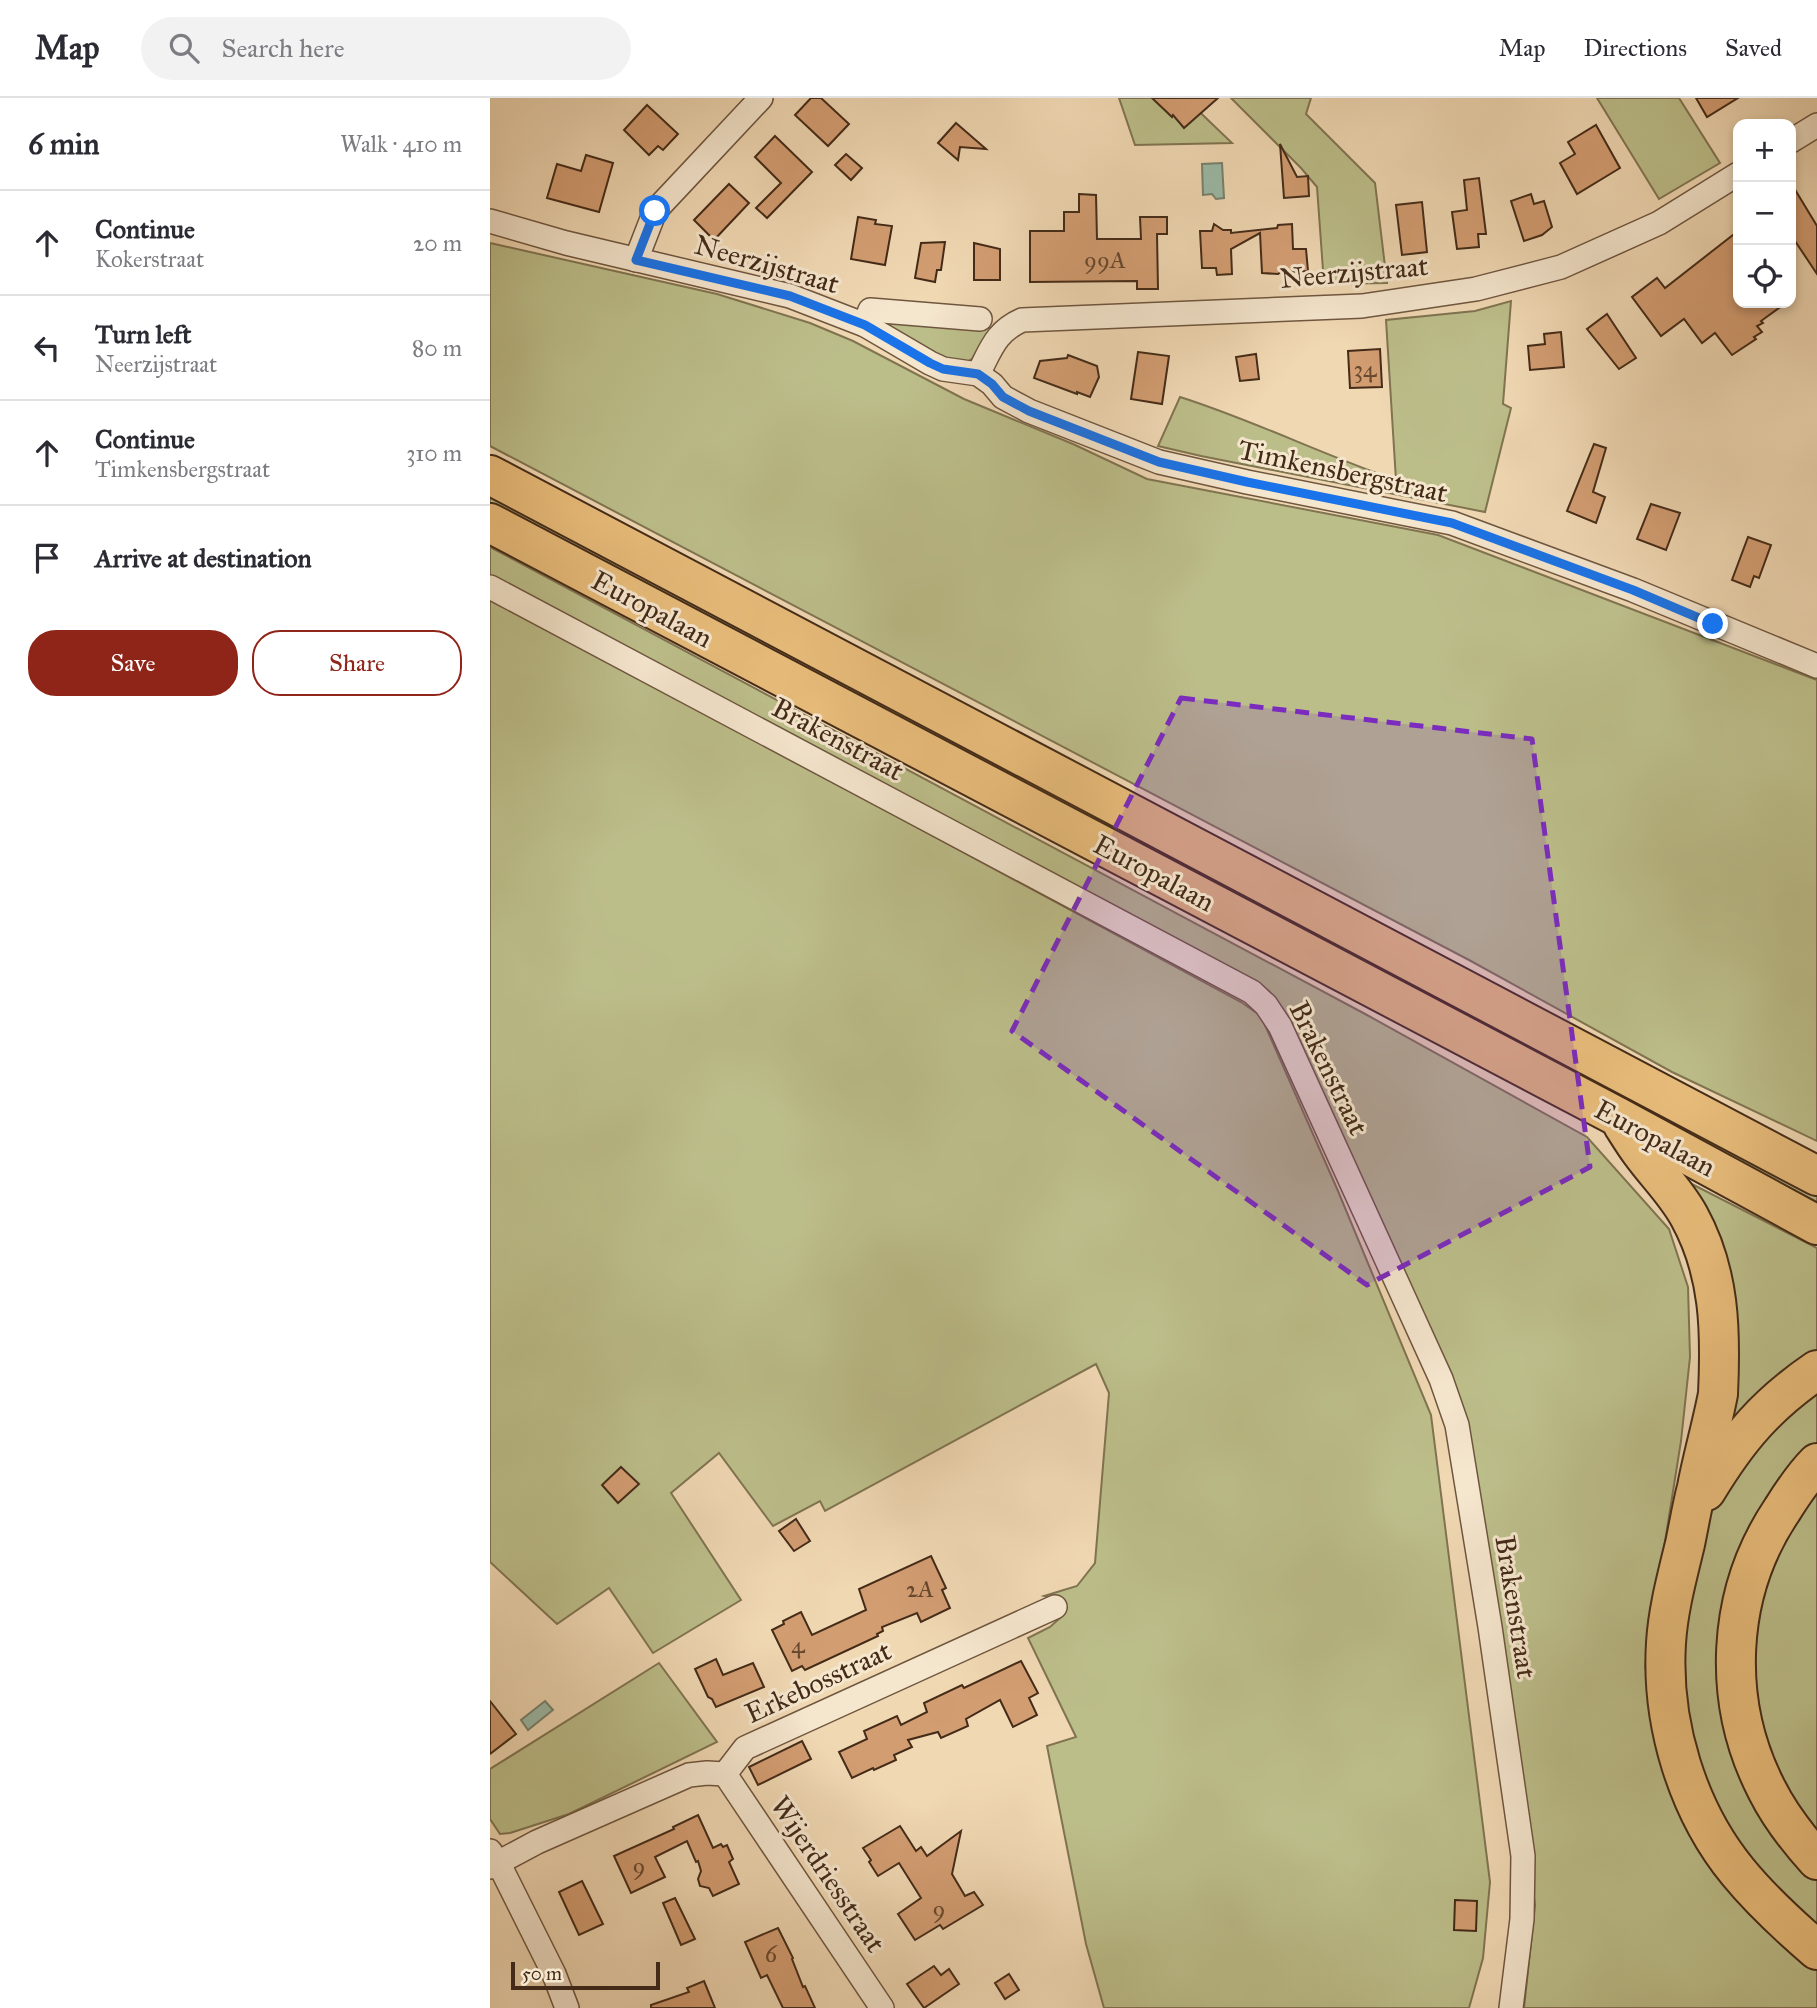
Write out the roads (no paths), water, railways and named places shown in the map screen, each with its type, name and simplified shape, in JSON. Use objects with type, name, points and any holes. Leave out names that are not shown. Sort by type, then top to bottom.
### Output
[{"type":"highway","name":"Europalaan","points":[[490,475],[1817,1176]]},
{"type":"highway","name":"Europalaan","points":[[490,523],[1618,1117],[1817,1225]]},
{"type":"highway","points":[[1701,1114],[1764,1130],[1817,1157]]},
{"type":"highway","points":[[1618,1117],[1641,1153],[1689,1214],[1705,1248],[1714,1279],[1719,1333],[1718,1394],[1672,1600],[1666,1643],[1667,1692],[1674,1736],[1689,1785],[1709,1829],[1736,1870],[1776,1913],[1817,1950]]},
{"type":"highway","points":[[1691,1517],[1734,1447],[1755,1421],[1793,1386],[1817,1370]]},
{"type":"highway","points":[[1817,1463],[1769,1528],[1748,1577],[1738,1630],[1735,1680],[1746,1735],[1763,1782],[1783,1818],[1817,1860]]},
{"type":"street","points":[[636,260],[655,211],[761,98]]},
{"type":"street","points":[[1796,138],[1817,125]]},
{"type":"street","name":"Neerzijstraat","points":[[978,374],[997,337],[1007,327],[1022,320],[1362,306],[1476,289],[1560,267],[1659,223],[1733,177]]},
{"type":"street","name":"Neerzijstraat","points":[[490,221],[565,243],[790,296],[865,325],[870,310],[980,319]]},
{"type":"street","points":[[865,325],[943,369],[978,374]]},
{"type":"street","name":"Timkensbergstraat","points":[[978,374],[992,384],[1003,397],[1029,411],[1159,462],[1452,523],[1633,590],[1817,666]]},
{"type":"street","name":"Brakenstraat","points":[[490,587],[1252,992],[1266,1005],[1280,1026],[1436,1367],[1457,1425],[1523,1856],[1522,1919],[1511,2008]]},
{"type":"street","name":"Erkebosstraat","points":[[725,1774],[745,1748],[1055,1607]]},
{"type":"street","points":[[567,2008],[554,1975],[493,1861],[689,1775],[725,1774]]},
{"type":"street","name":"Wijerdriesstraat","points":[[725,1774],[882,2008]]}]
